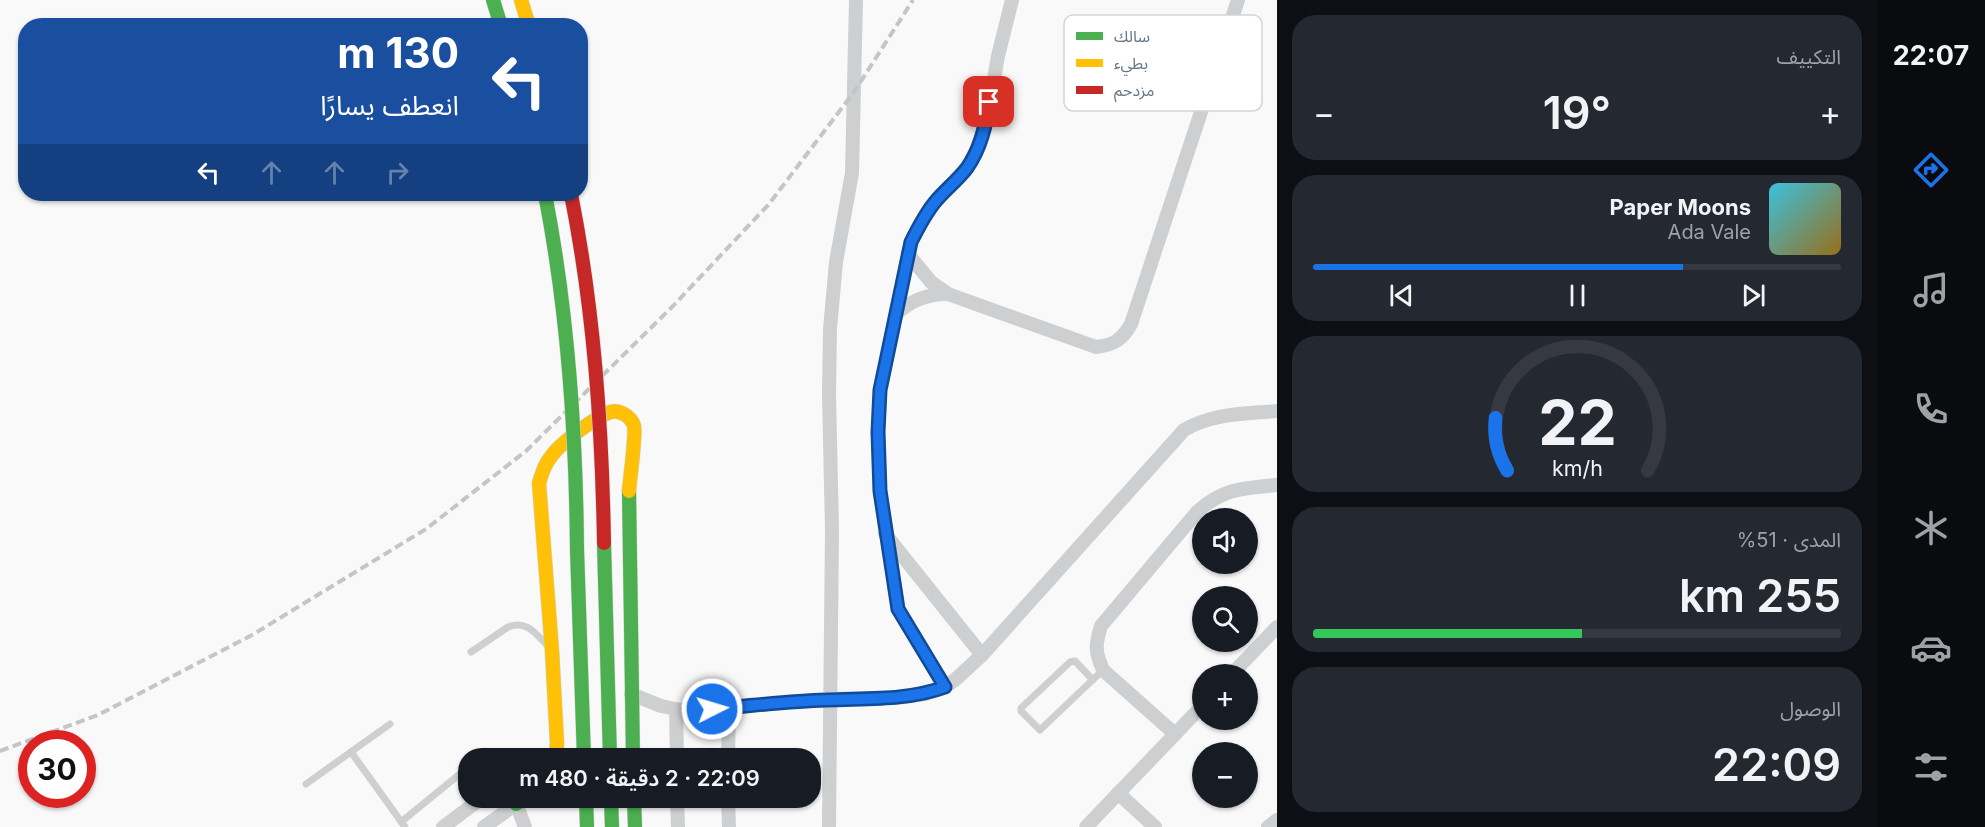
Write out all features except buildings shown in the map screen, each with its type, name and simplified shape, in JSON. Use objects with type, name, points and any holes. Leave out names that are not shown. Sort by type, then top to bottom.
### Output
[{"type":"main road","points":[[493,0],[499,18]]},
{"type":"main road","points":[[521,0],[527,18]]},
{"type":"main road","points":[[546,201],[559,274],[569,354],[576,468],[584,748]]},
{"type":"main road","points":[[573,201],[597,369],[604,473],[610,748]]},
{"type":"main road","points":[[556,748],[552,651],[538,496],[541,472],[545,462],[558,447],[609,412],[617,410],[631,418],[634,427],[629,494],[633,748]]},
{"type":"main road","points":[[586,808],[587,827]]},
{"type":"main road","points":[[611,808],[612,827]]},
{"type":"main road","points":[[634,808],[635,827]]},
{"type":"street","points":[[829,827],[832,530],[830,329],[836,262],[852,173],[856,0]]},
{"type":"street","points":[[945,687],[898,609],[880,491],[878,432],[880,390],[911,242],[935,202],[967,167],[978,147],[986,125],[998,56],[1012,0]]},
{"type":"street","points":[[1233,15],[1238,0]]},
{"type":"street","points":[[908,254],[931,282],[948,294],[1096,347],[1108,346],[1117,342],[1125,335],[1131,324],[1201,111]]},
{"type":"street","points":[[896,314],[907,304],[920,298],[933,294],[948,294]]},
{"type":"street","points":[[631,694],[661,706],[694,711],[829,699],[890,698],[926,694],[945,687],[982,655],[1184,430],[1216,417],[1277,411]]},
{"type":"street","points":[[1175,734],[1098,675],[1096,641],[1101,626],[1208,502],[1235,489],[1277,485]]},
{"type":"street","points":[[885,534],[982,655]]},
{"type":"street","points":[[1242,664],[1277,627]]},
{"type":"street","points":[[728,748],[729,707]]},
{"type":"street","points":[[676,709],[677,748]]},
{"type":"street","points":[[1086,827],[1192,716]]},
{"type":"street","points":[[1118,793],[1155,827]]},
{"type":"street","points":[[442,827],[468,808]]},
{"type":"street","points":[[484,827],[509,808]]},
{"type":"street","points":[[521,808],[525,827]]},
{"type":"street","points":[[677,808],[678,827]]},
{"type":"street","points":[[728,808],[729,827]]},
{"type":"street","points":[[1268,827],[1277,820]]},
{"type":"lane","points":[[471,652],[515,624],[528,627],[552,651]]},
{"type":"lane","points":[[1075,661],[1098,675],[1040,730],[1021,711],[1070,662],[1075,661]]},
{"type":"lane","points":[[306,784],[390,723]]},
{"type":"lane","points":[[351,752],[403,824],[458,776]]},
{"type":"railway","points":[[0,751],[98,715],[252,635],[426,529],[526,451],[673,306],[769,204],[854,92],[913,0]]},
{"type":"traffic: fast","points":[[493,0],[499,18]]},
{"type":"traffic: fast","points":[[546,201],[560,282],[569,371],[575,460],[577,549]]},
{"type":"traffic: fast","points":[[629,491],[633,748]]},
{"type":"traffic: fast","points":[[604,543],[610,748]]},
{"type":"traffic: fast","points":[[577,549],[584,748]]},
{"type":"traffic: fast","points":[[586,808],[587,827]]},
{"type":"traffic: fast","points":[[611,808],[612,827]]},
{"type":"traffic: fast","points":[[634,808],[635,827]]},
{"type":"traffic: slow","points":[[521,0],[527,18]]},
{"type":"traffic: slow","points":[[557,748],[539,483],[543,470],[554,452],[594,421],[608,413],[620,412],[627,416],[634,426],[629,491]]},
{"type":"traffic: jam","points":[[572,201],[591,324],[601,455],[604,543]]},
{"type":"route","points":[[712,709],[829,699],[890,698],[926,694],[945,687],[903,620],[895,597],[880,491],[878,432],[880,390],[911,242],[935,202],[967,167],[986,125],[989,102]]}]
